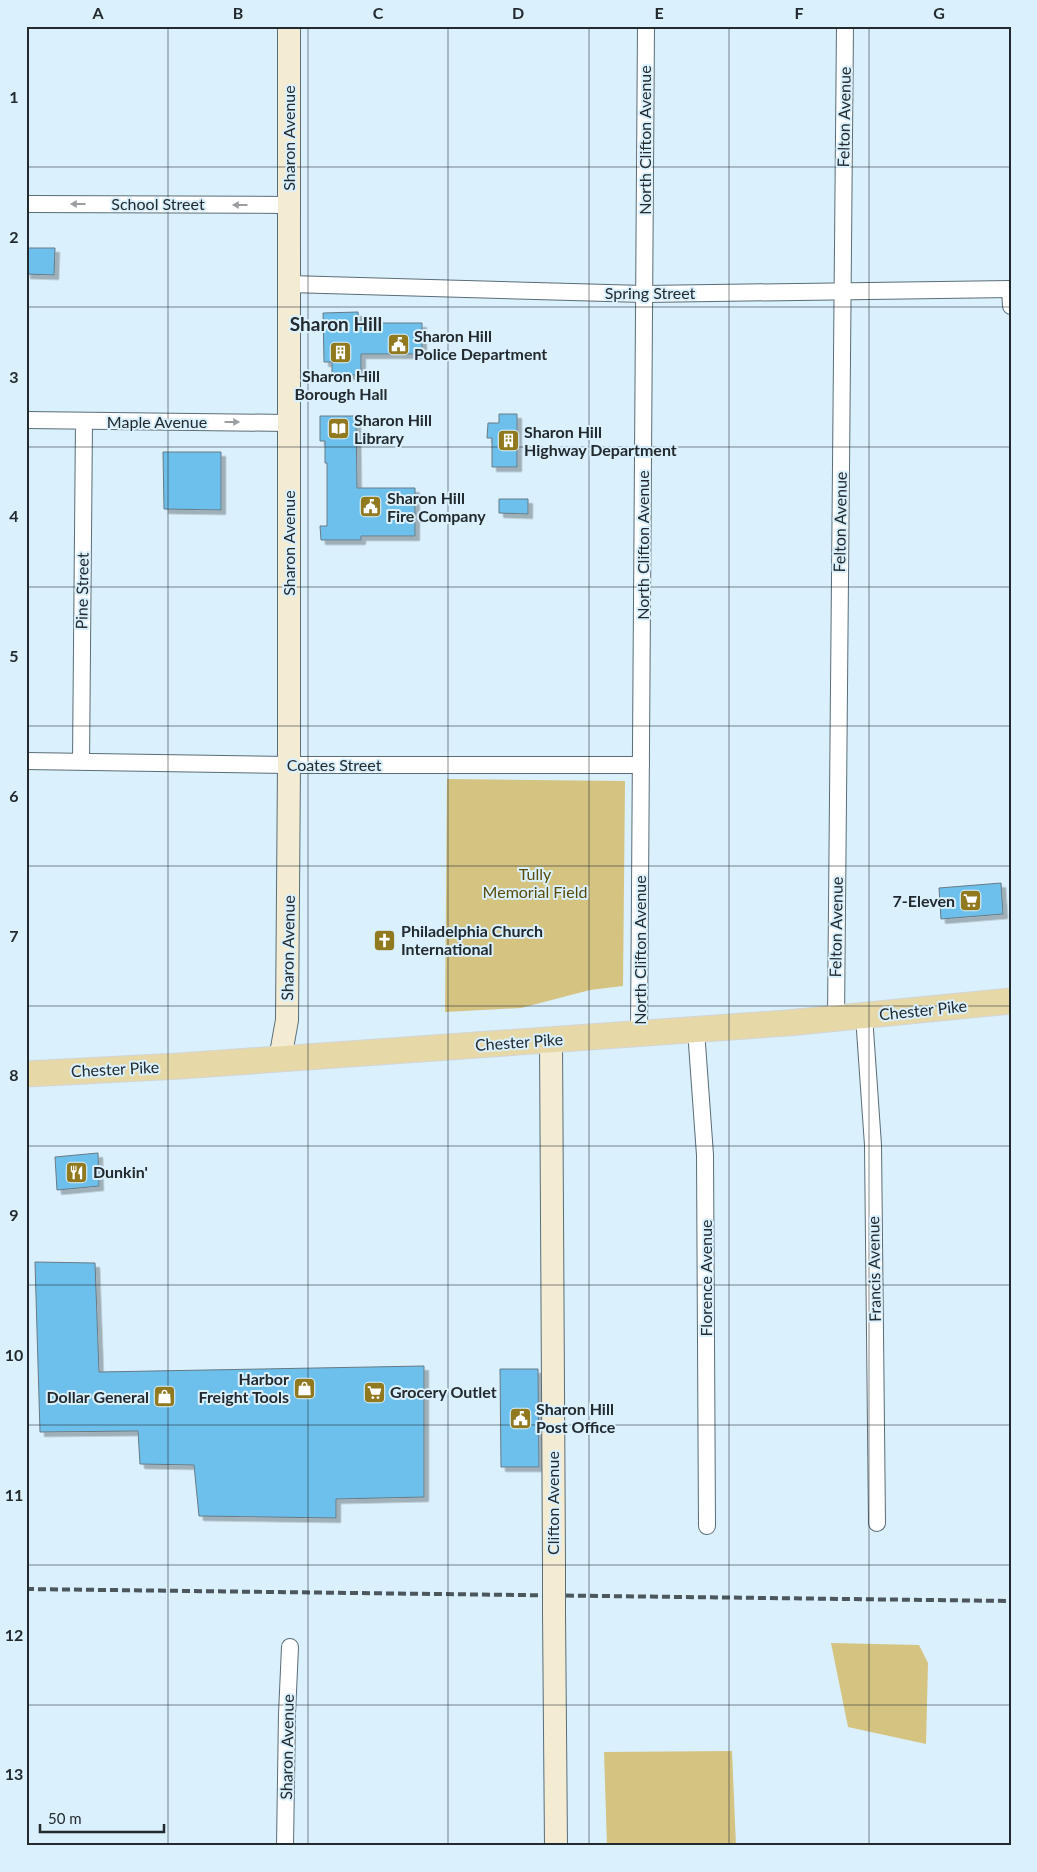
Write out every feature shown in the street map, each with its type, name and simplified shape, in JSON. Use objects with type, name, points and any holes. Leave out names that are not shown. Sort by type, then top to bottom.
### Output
[{"type":"main road","name":"Chester Pike","points":[[26,1074],[280,1059],[696,1030],[836,1019],[1011,1001]]},
{"type":"street","name":"Sharon Avenue","points":[[280,1059],[287,1020],[290,26]]},
{"type":"street","name":"North Clifton Avenue","points":[[639,1034],[646,26]]},
{"type":"street","name":"Felton Avenue","points":[[836,1019],[845,26]]},
{"type":"street","name":"School Street","points":[[26,204],[289,205]]},
{"type":"street","name":"Spring Street","points":[[289,284],[644,294],[842,293],[1011,289]]},
{"type":"street","points":[[1011,289],[1011,306]]},
{"type":"street","name":"Maple Avenue","points":[[26,420],[288,423]]},
{"type":"street","name":"Pine Street","points":[[80,761],[84,421]]},
{"type":"street","name":"Coates Street","points":[[26,761],[289,765],[641,765]]},
{"type":"street","name":"Francis Avenue","points":[[864,1016],[873,1145],[877,1523]]},
{"type":"street","name":"Florence Avenue","points":[[696,1030],[705,1155],[708,1526]]},
{"type":"street","name":"Clifton Avenue","points":[[551,1040],[556,1846]]},
{"type":"street","name":"Sharon Avenue","points":[[285,1846],[286,1714],[290,1647]]},
{"type":"green space","name":"Tully Memorial Field","points":[[447,779],[625,781],[623,986],[590,990],[521,1008],[445,1012]]},
{"type":"green space","points":[[831,1643],[919,1645],[928,1663],[926,1744],[848,1727]]},
{"type":"green space","points":[[732,1751],[736,1846],[607,1846],[604,1752]]},
{"type":"building","points":[[26,248],[55,248],[54,275],[26,274]]},
{"type":"building","points":[[358,312],[359,323],[422,323],[422,354],[361,354],[361,371],[358,371],[358,375],[335,375],[335,373],[332,373],[332,362],[324,362],[323,313]]},
{"type":"building","name":"Sharon Hill Highway Department","points":[[499,414],[517,414],[517,467],[492,467],[492,438],[487,438],[488,423],[499,423]]},
{"type":"building","name":"Sharon Hill Fire Company","points":[[320,416],[356,416],[357,488],[415,488],[415,536],[361,536],[361,540],[321,540],[320,526],[327,526],[327,463],[325,463],[325,441],[320,441]]},
{"type":"building","points":[[163,452],[221,452],[221,510],[164,509]]},
{"type":"building","points":[[499,499],[528,499],[528,514],[499,513]]},
{"type":"building","name":"7-Eleven","points":[[1001,883],[1003,914],[941,919],[939,888]]},
{"type":"building","name":"Dunkin'","points":[[98,1153],[99,1186],[57,1190],[55,1157]]},
{"type":"building","points":[[35,1262],[95,1263],[99,1372],[424,1366],[424,1497],[336,1499],[336,1518],[199,1516],[194,1465],[140,1464],[138,1431],[40,1432]]},
{"type":"building","name":"Sharon Hill Post Office","points":[[500,1369],[538,1369],[539,1467],[501,1467]]},
{"type":"railway","points":[[26,1589],[1011,1601]]},
{"type":"place","name":"Sharon Hill Police Department","points":[[398,345]]},
{"type":"place","name":"Sharon Hill Borough Hall","points":[[341,352]]},
{"type":"place","name":"Sharon Hill Library","points":[[338,429]]},
{"type":"place","name":"Sharon Hill Highway Department","points":[[508,441]]},
{"type":"place","name":"Sharon Hill Fire Company","points":[[371,507]]},
{"type":"place","name":"7-Eleven","points":[[971,901]]},
{"type":"place","name":"Philadelphia Church International","points":[[385,940]]},
{"type":"place","name":"Dunkin'","points":[[77,1172]]},
{"type":"place","name":"Harbor Freight Tools","points":[[305,1388]]},
{"type":"place","name":"Grocery Outlet","points":[[374,1392]]},
{"type":"place","name":"Dollar General","points":[[165,1397]]},
{"type":"place","name":"Sharon Hill Post Office","points":[[520,1418]]},
{"type":"district","name":"Sharon Hill","points":[[336,324]]}]
